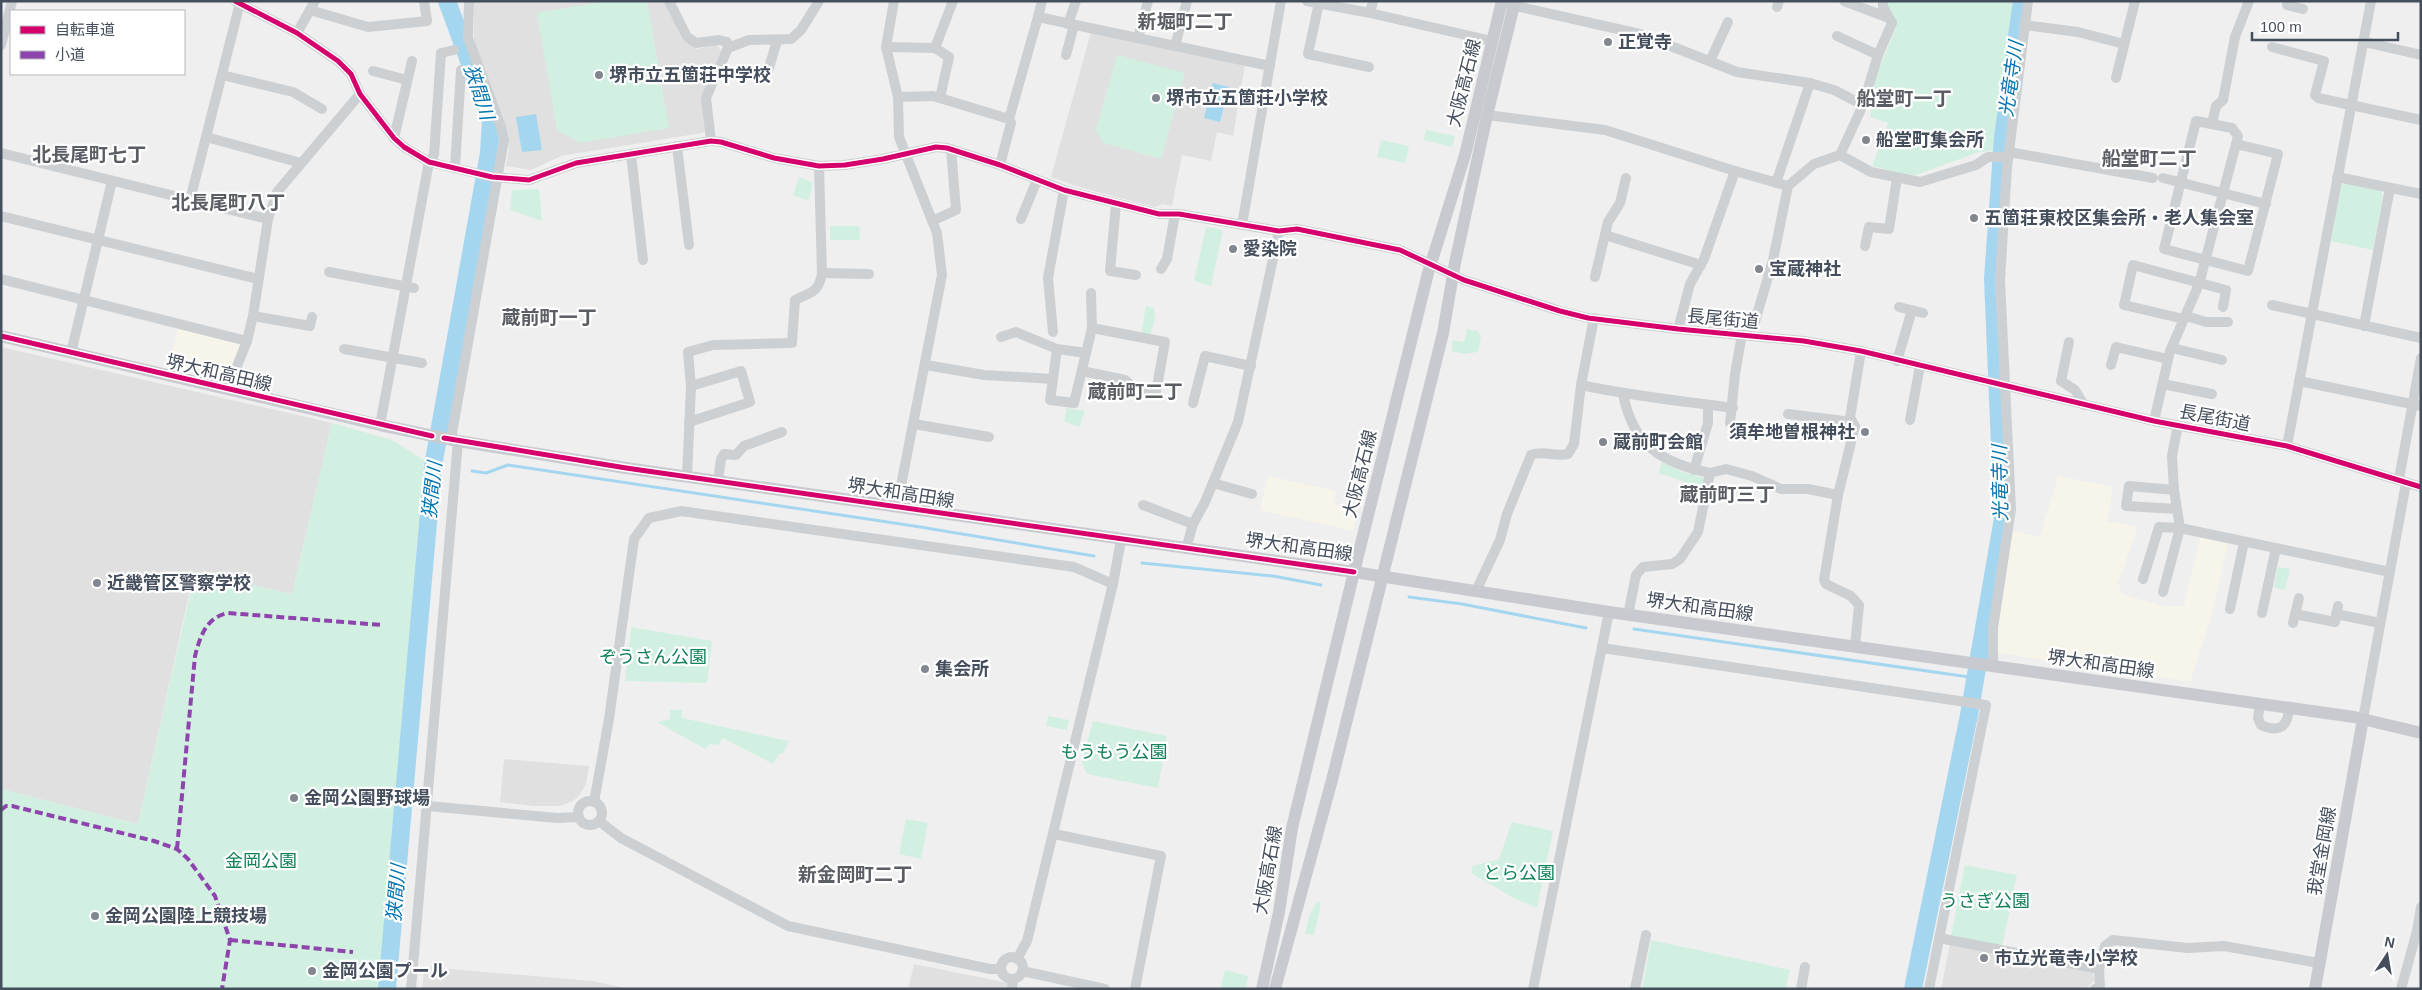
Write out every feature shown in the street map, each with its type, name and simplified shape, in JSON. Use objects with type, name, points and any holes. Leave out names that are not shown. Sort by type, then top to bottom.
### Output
[{"type":"main road","name":"大阪高石線","points":[[1262,989],[1279,912],[1292,828],[1430,264],[1465,155],[1492,40],[1508,3]]},
{"type":"main road","name":"大阪高石線","points":[[1275,989],[1330,789],[1381,576],[1443,333],[1508,3]]},
{"type":"main road","name":"堺大和高田線","points":[[1,336],[432,436],[687,477],[1354,572],[1628,615],[2363,719],[2421,732]]},
{"type":"main road","name":"我堂金岡線","points":[[2315,989],[2363,719]]},
{"type":"street","points":[[1,45],[5,17],[12,1]]},
{"type":"street","points":[[297,33],[313,6],[368,27],[427,20],[424,1]]},
{"type":"street","points":[[411,989],[428,806],[451,439],[495,177],[504,140],[468,38],[469,1]]},
{"type":"street","points":[[190,200],[222,75],[237,2],[297,33],[338,61],[351,74],[360,94],[394,138],[404,147],[429,162],[495,177],[528,180],[576,163],[711,141],[706,98],[728,48],[727,42],[719,40],[696,43],[688,37],[669,1]]},
{"type":"street","points":[[728,48],[749,40],[777,41],[792,39],[801,30],[818,1]]},
{"type":"street","points":[[894,1],[886,47],[898,97],[899,137],[903,153],[932,221],[941,254],[942,275],[926,365],[897,506]]},
{"type":"street","points":[[934,48],[953,1]]},
{"type":"street","points":[[1009,119],[1042,1]]},
{"type":"street","points":[[1066,55],[1076,1]]},
{"type":"street","points":[[1138,38],[1148,1]]},
{"type":"street","points":[[1175,46],[1187,1]]},
{"type":"street","points":[[1242,225],[1282,1]]},
{"type":"street","points":[[1307,1],[1492,40]]},
{"type":"street","points":[[1370,13],[1373,1]]},
{"type":"street","points":[[1844,1],[1888,18]]},
{"type":"street","points":[[1730,423],[1733,408],[1734,374],[1773,260],[1788,186],[1814,164],[1840,155],[1863,105],[1878,55],[1890,31],[1892,23],[1883,7],[1883,1]]},
{"type":"street","points":[[1991,666],[1993,628],[2011,509],[1999,386],[2000,280],[2008,155],[2028,1]]},
{"type":"street","points":[[2116,78],[2135,1]]},
{"type":"street","points":[[2212,124],[2216,106],[2223,100],[2235,37],[2249,1]]},
{"type":"street","points":[[2288,1],[2287,5],[2303,9]]},
{"type":"street","points":[[2287,446],[2371,1]]},
{"type":"street","points":[[1319,2],[1308,54],[1369,67]]},
{"type":"street","points":[[1508,3],[1640,34],[1737,72],[1810,83],[1834,90],[1863,105]]},
{"type":"street","points":[[1038,17],[1270,66]]},
{"type":"street","points":[[1710,61],[1728,22]]},
{"type":"street","points":[[2024,25],[2078,32],[2124,44]]},
{"type":"street","points":[[1837,36],[1878,55]]},
{"type":"street","points":[[768,71],[777,41]]},
{"type":"street","points":[[2364,42],[2421,55]]},
{"type":"street","points":[[886,47],[934,48],[949,57],[940,98]]},
{"type":"street","points":[[2272,47],[2324,61],[2315,96],[2421,120]]},
{"type":"street","points":[[380,425],[410,287],[429,162],[434,155],[441,52],[454,50]]},
{"type":"street","points":[[394,138],[412,61]]},
{"type":"street","points":[[455,168],[461,70]]},
{"type":"street","points":[[373,71],[407,80]]},
{"type":"street","points":[[222,75],[293,92],[322,109]]},
{"type":"street","points":[[1776,184],[1810,83]]},
{"type":"street","points":[[228,389],[247,341],[254,316],[268,219],[277,192],[360,94]]},
{"type":"street","points":[[898,97],[920,95],[940,98],[1009,119],[1012,123],[1000,165]]},
{"type":"street","points":[[1487,115],[1605,130],[1776,184],[1788,186]]},
{"type":"street","points":[[2154,421],[2168,359],[2199,284],[2206,260],[2238,136],[2232,128],[2196,120],[2164,249],[2206,260],[2248,271],[2278,154],[2236,144]]},
{"type":"street","points":[[206,137],[301,163]]},
{"type":"street","name":"長尾街道","points":[[711,141],[783,160],[819,166],[845,165],[936,147],[951,149],[1000,165],[1064,190],[1158,214],[1175,214],[1279,231],[1298,229],[1400,250],[1454,275],[1560,311],[1594,318],[1678,329],[1804,341],[1862,351],[1999,386],[2154,421],[2287,446],[2421,487]]},
{"type":"street","points":[[677,146],[689,245]]},
{"type":"street","points":[[932,221],[956,210],[951,149]]},
{"type":"street","points":[[1,153],[268,219]]},
{"type":"street","points":[[631,154],[643,260]]},
{"type":"street","points":[[1840,155],[1871,172],[1920,182],[1976,165],[1988,157],[2008,155],[2181,182],[2266,204]]},
{"type":"street","points":[[687,477],[691,386],[688,352],[713,346],[792,344],[795,300],[814,292],[820,286],[822,272],[819,166]]},
{"type":"street","points":[[1678,329],[1690,284],[1701,265],[1735,171]]},
{"type":"street","points":[[2337,177],[2421,194]]},
{"type":"street","points":[[1595,277],[1608,222],[1620,203],[1626,178]]},
{"type":"street","points":[[1865,246],[1869,226],[1889,229],[1896,178]]},
{"type":"street","points":[[1020,219],[1037,180]]},
{"type":"street","points":[[71,352],[112,181]]},
{"type":"street","points":[[2364,326],[2390,188]]},
{"type":"street","points":[[1053,332],[1048,278],[1064,190]]},
{"type":"street","points":[[1116,204],[1110,271],[1136,275]]},
{"type":"street","points":[[1161,269],[1166,259],[1175,214]]},
{"type":"street","points":[[1,216],[258,279]]},
{"type":"street","points":[[1186,549],[1193,524],[1238,422],[1279,231]]},
{"type":"street","points":[[1604,235],[1701,265]]},
{"type":"street","points":[[2223,307],[2226,290],[2133,265],[2124,305],[2206,322],[2228,322]]},
{"type":"street","points":[[329,272],[410,287]]},
{"type":"street","points":[[822,272],[869,274]]},
{"type":"street","points":[[1,279],[247,341]]},
{"type":"street","points":[[1057,349],[1050,400],[1074,403],[1092,328],[1091,292]]},
{"type":"street","points":[[2272,305],[2421,338]]},
{"type":"street","points":[[1899,307],[1923,313]]},
{"type":"street","points":[[1897,360],[1912,310]]},
{"type":"street","points":[[254,316],[310,326],[312,317]]},
{"type":"street","points":[[1476,591],[1500,540],[1507,514],[1531,454],[1539,451],[1560,456],[1568,454],[1574,444],[1581,384],[1594,318]]},
{"type":"street","points":[[1082,371],[1125,380],[1135,389],[1156,392],[1165,342],[1092,328]]},
{"type":"street","points":[[1001,337],[1016,332],[1057,349],[1086,353]]},
{"type":"street","points":[[2069,342],[2061,381],[2075,390],[2084,405]]},
{"type":"street","points":[[2111,365],[2116,347],[2168,359]]},
{"type":"street","points":[[2172,348],[2222,360]]},
{"type":"street","points":[[344,349],[422,363]]},
{"type":"street","points":[[1855,646],[1859,605],[1851,596],[1826,584],[1824,580],[1838,495],[1855,426],[1850,418],[1862,351]]},
{"type":"street","points":[[1192,403],[1205,356],[1251,366]]},
{"type":"street","points":[[2363,719],[2390,572],[2402,481],[2416,405],[2421,358]]},
{"type":"street","points":[[926,365],[984,376],[1053,379]]},
{"type":"street","points":[[1910,420],[1920,366]]},
{"type":"street","points":[[689,422],[750,402],[741,370],[691,386]]},
{"type":"street","points":[[2299,380],[2416,405]]},
{"type":"street","points":[[1581,384],[1623,394],[1638,393],[1681,403],[1733,408]]},
{"type":"street","points":[[2163,384],[2212,394]]},
{"type":"street","points":[[1623,394],[1629,419],[1648,447],[1676,465],[1710,473],[1726,469],[1752,476],[1781,489],[1808,490],[1838,495]]},
{"type":"street","points":[[1694,470],[1708,423],[1708,405]]},
{"type":"street","points":[[1788,414],[1852,422]]},
{"type":"street","points":[[914,424],[988,437]]},
{"type":"street","points":[[2163,592],[2180,528],[2174,490],[2172,456],[2178,425]]},
{"type":"street","points":[[718,481],[721,459],[724,454],[736,455],[744,446],[782,432]]},
{"type":"street","points":[[1628,615],[1636,575],[1644,567],[1672,564],[1680,559],[1698,532],[1710,473]]},
{"type":"street","points":[[1212,483],[1252,494]]},
{"type":"street","points":[[2174,490],[2129,486],[2126,506],[2177,509]]},
{"type":"street","points":[[1143,505],[1193,524]]},
{"type":"street","points":[[594,802],[610,711],[634,539],[649,518],[663,513],[681,511],[1074,568],[1113,584]]},
{"type":"street","points":[[2143,578],[2159,527],[2180,528],[2390,572]]},
{"type":"street","points":[[1017,959],[1027,940],[1054,834],[1113,584],[1121,540]]},
{"type":"street","points":[[2230,609],[2244,542]]},
{"type":"street","points":[[2262,613],[2276,548]]},
{"type":"street","points":[[2299,598],[2294,619],[2334,622],[2337,610],[2380,623]]},
{"type":"street","points":[[1532,989],[1609,612]]},
{"type":"street","points":[[1602,648],[1986,705],[1929,989]]},
{"type":"street","points":[[2260,704],[2258,718],[2261,725],[2276,730],[2282,728],[2288,722],[2289,708]]},
{"type":"street","points":[[579,817],[581,806],[586,802],[594,802],[602,810],[599,821]]},
{"type":"street","points":[[428,806],[557,818],[579,817],[588,824],[599,821]]},
{"type":"street","points":[[599,821],[621,838],[788,926],[990,969],[1001,969]]},
{"type":"street","points":[[1054,834],[1161,856],[1136,989]]},
{"type":"street","points":[[2401,989],[2417,931],[2421,907]]},
{"type":"street","points":[[1635,989],[1646,934]]},
{"type":"street","points":[[1939,938],[2099,969]]},
{"type":"street","points":[[2095,989],[2100,986],[2099,969],[2105,946],[2113,940],[2188,948],[2224,946],[2319,963]]},
{"type":"street","points":[[1001,969],[1005,960],[1017,959]]},
{"type":"street","points":[[1001,969],[1013,984],[1022,971],[1022,965],[1017,959]]},
{"type":"street","points":[[1801,989],[1805,967]]},
{"type":"street","points":[[1022,971],[1105,989]]},
{"type":"shaded area","name":"堺市立五箇荘中学校","points":[[474,1],[665,1],[682,40],[696,49],[717,45],[723,52],[702,99],[705,130],[702,133],[561,156],[531,170],[506,166],[509,148],[508,136],[474,42]]},
{"type":"shaded area","name":"堺市立五箇荘小学校","points":[[1091,32],[1245,65],[1233,136],[1217,132],[1211,161],[1182,155],[1172,206],[1162,204],[1156,207],[1076,186],[1051,177]]},
{"type":"shaded area","points":[[179,327],[238,342],[240,347],[229,374],[224,378],[169,364]]},
{"type":"shaded area","name":"近畿管区警察学校","points":[[1,347],[332,423],[292,594],[194,572],[138,824],[1,789]]},
{"type":"shaded area","points":[[1268,476],[1336,491],[1333,504],[1357,510],[1353,531],[1260,510]]},
{"type":"shaded area","points":[[2058,476],[2113,487],[2107,521],[2138,527],[2118,583],[2122,594],[2161,606],[2184,606],[2200,537],[2228,543],[2211,617],[2190,682],[1998,653],[1996,628],[2013,531],[2040,537]]},
{"type":"shaded area","points":[[504,759],[589,766],[586,784],[579,796],[573,801],[560,806],[535,806],[500,802]]},
{"type":"shaded area","name":"市立光竜寺小学校","points":[[1950,944],[2092,972],[2096,980],[2085,989],[1941,989]]},
{"type":"shaded area","points":[[914,964],[1009,983],[1008,989],[908,989]]},
{"type":"shaded area","points":[[427,967],[593,981],[629,989],[422,989],[424,969]]},
{"type":"green space","points":[[608,1],[647,1],[669,128],[580,143],[557,130],[537,13]]},
{"type":"green space","points":[[1886,1],[2014,1],[1997,151],[1979,152],[1916,175],[1872,166],[1888,123],[1870,117],[1876,76],[1896,28]]},
{"type":"green space","points":[[1117,55],[1185,73],[1161,159],[1103,143],[1096,130]]},
{"type":"green space","points":[[1426,130],[1455,136],[1452,147],[1424,140]]},
{"type":"green space","points":[[1381,140],[1409,146],[1406,163],[1377,157]]},
{"type":"green space","points":[[799,177],[812,182],[811,185],[813,185],[808,201],[793,195]]},
{"type":"green space","points":[[2345,183],[2379,190],[2383,195],[2373,250],[2331,241],[2341,186]]},
{"type":"green space","points":[[539,189],[542,221],[510,210],[512,190]]},
{"type":"green space","points":[[830,226],[859,226],[860,240],[830,240]]},
{"type":"green space","points":[[1206,227],[1223,230],[1211,286],[1194,281]]},
{"type":"green space","points":[[1146,306],[1154,308],[1155,319],[1150,335],[1141,333]]},
{"type":"green space","points":[[1467,329],[1478,331],[1481,336],[1478,352],[1464,354],[1451,351],[1453,340],[1464,342]]},
{"type":"green space","points":[[1067,408],[1085,411],[1079,427],[1064,421]]},
{"type":"green space","name":"金岡公園","points":[[332,423],[392,440],[424,460],[379,989],[1,989],[1,789],[138,824],[195,572],[292,594]]},
{"type":"green space","points":[[1662,462],[1682,472],[1705,478],[1703,488],[1658,473]]},
{"type":"green space","points":[[2278,567],[2290,569],[2285,590],[2274,587]]},
{"type":"green space","name":"ぞうさん公園","points":[[631,627],[712,641],[707,683],[625,681]]},
{"type":"green space","points":[[670,710],[682,710],[682,718],[789,741],[783,754],[780,753],[773,764],[723,738],[718,745],[710,744],[705,749],[657,722],[670,719]]},
{"type":"green space","points":[[1048,716],[1069,720],[1067,730],[1046,726]]},
{"type":"green space","name":"もうもう公園","points":[[1093,721],[1167,736],[1158,788],[1087,774],[1082,762]]},
{"type":"green space","points":[[906,819],[928,823],[921,859],[899,854]]},
{"type":"green space","name":"とら公園","points":[[1512,822],[1553,831],[1537,908],[1512,897],[1471,873],[1473,866],[1499,859]]},
{"type":"green space","name":"うさぎ公園","points":[[1965,865],[2017,875],[2002,947],[1951,936]]},
{"type":"green space","points":[[1317,901],[1321,903],[1314,935],[1305,934],[1310,914]]},
{"type":"green space","points":[[1651,940],[1790,970],[1786,985],[1790,989],[1642,989]]},
{"type":"green space","points":[[1225,970],[1248,976],[1246,989],[1220,989]]},
{"type":"water","points":[[1213,83],[1229,87],[1220,122],[1204,118]]},
{"type":"water","points":[[536,114],[542,150],[522,152],[516,117]]},
{"type":"waterway","name":"狭間川","points":[[387,989],[433,466],[489,153],[491,121],[447,1]]},
{"type":"waterway","name":"光竜寺川","points":[[1913,989],[1969,715],[2003,518],[1993,279],[2003,137],[2022,1]]},
{"type":"waterway","points":[[472,471],[486,473],[508,465],[914,526],[1094,556]]},
{"type":"waterway","points":[[1142,563],[1273,576],[1321,585]]},
{"type":"waterway","points":[[1409,597],[1462,604],[1586,628]]},
{"type":"waterway","points":[[1634,629],[1976,678]]},
{"type":"marked path","points":[[177,849],[195,656],[199,642],[209,623],[220,615],[228,613],[382,625]]},
{"type":"marked path","points":[[1,810],[6,806],[12,806],[154,841],[177,849],[188,859],[215,896],[230,940],[222,989]]},
{"type":"marked path","points":[[230,940],[353,952]]},
{"type":"cycle path","points":[[235,1],[297,33],[338,61],[351,74],[360,94],[394,138],[404,147],[429,162],[492,177],[529,180],[576,163],[711,141],[721,142],[774,158],[819,166],[845,165],[936,147],[947,148],[1000,165],[1064,190],[1159,214],[1179,214],[1279,231],[1297,229],[1400,250],[1464,280],[1560,311],[1588,318],[1804,341],[1861,351],[2154,421],[2287,446],[2421,487]]},
{"type":"cycle path","points":[[1,336],[432,436]]},
{"type":"cycle path","points":[[444,438],[626,468],[1354,572]]},
{"type":"place","name":"正覚寺","points":[[1608,42]]},
{"type":"place","name":"堺市立五箇荘中学校","points":[[599,75]]},
{"type":"place","name":"堺市立五箇荘小学校","points":[[1156,98]]},
{"type":"place","name":"船堂町集会所","points":[[1866,140]]},
{"type":"place","name":"五箇荘東校区集会所・老人集会室","points":[[1974,218]]},
{"type":"place","name":"愛染院","points":[[1233,249]]},
{"type":"place","name":"宝蔵神社","points":[[1759,269]]},
{"type":"place","name":"須牟地曽根神社","points":[[1865,432]]},
{"type":"place","name":"蔵前町会館","points":[[1603,442]]},
{"type":"place","name":"近畿管区警察学校","points":[[97,583]]},
{"type":"place","name":"集会所","points":[[925,669]]},
{"type":"place","name":"金岡公園野球場","points":[[294,798]]},
{"type":"place","name":"金岡公園陸上競技場","points":[[95,916]]},
{"type":"place","name":"市立光竜寺小学校","points":[[1984,958]]},
{"type":"place","name":"金岡公園プール","points":[[312,971]]},
{"type":"district","name":"新堀町二丁","points":[[1185,21]]},
{"type":"district","name":"船堂町一丁","points":[[1904,98]]},
{"type":"district","name":"北長尾町七丁","points":[[89,154]]},
{"type":"district","name":"船堂町二丁","points":[[2149,158]]},
{"type":"district","name":"北長尾町八丁","points":[[228,202]]},
{"type":"district","name":"蔵前町一丁","points":[[549,317]]},
{"type":"district","name":"蔵前町二丁","points":[[1135,391]]},
{"type":"district","name":"蔵前町三丁","points":[[1727,494]]},
{"type":"district","name":"新金岡町二丁","points":[[855,874]]}]
